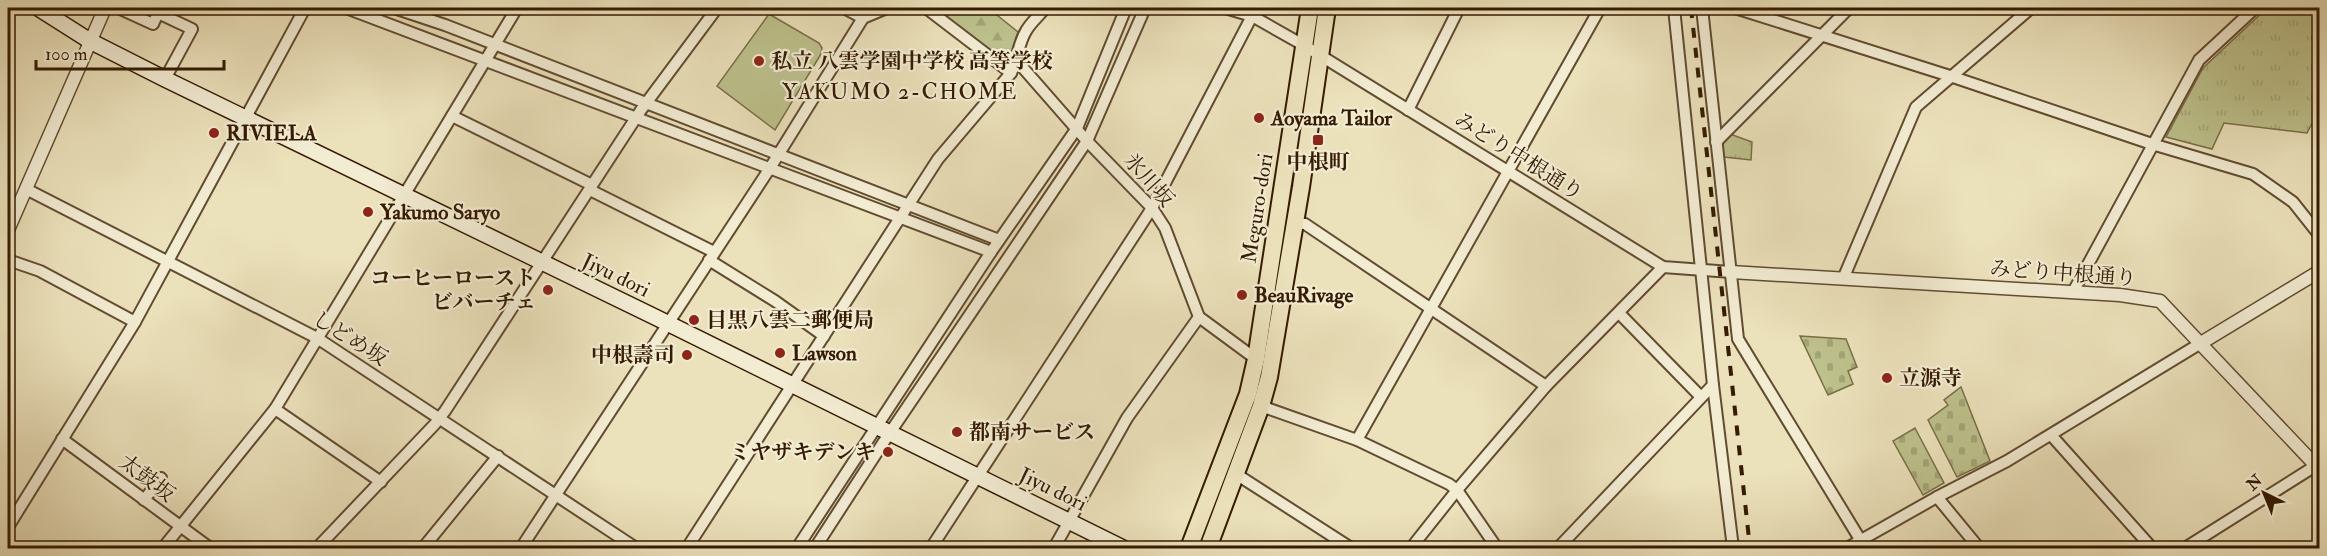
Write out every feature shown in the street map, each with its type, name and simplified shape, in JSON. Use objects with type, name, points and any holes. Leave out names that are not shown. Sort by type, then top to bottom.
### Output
[{"type":"main road","name":"Jiyu dori","points":[[38,8],[90,41],[245,119],[543,262],[790,386],[1069,520],[1123,549]]},
{"type":"main road","name":"Meguro-dori","points":[[1208,549],[1261,406],[1269,377],[1294,223],[1312,51],[1310,8]]},
{"type":"main road","name":"Meguro-dori","points":[[1189,549],[1248,394],[1312,51],[1327,8]]},
{"type":"street","points":[[8,230],[105,8]]},
{"type":"street","points":[[118,8],[153,24],[158,13],[192,29],[165,79]]},
{"type":"street","points":[[8,526],[135,322],[305,8]]},
{"type":"street","points":[[346,8],[991,252]]},
{"type":"street","points":[[394,8],[647,103],[999,240]]},
{"type":"street","points":[[163,549],[275,409],[517,8]]},
{"type":"street","points":[[317,549],[439,419],[636,118],[717,8]]},
{"type":"street","points":[[844,8],[863,18]]},
{"type":"street","points":[[521,549],[554,495],[770,168],[863,18],[887,8]]},
{"type":"street","points":[[926,8],[1011,73]]},
{"type":"street","points":[[687,549],[938,159],[1011,73],[1026,30],[1045,8]]},
{"type":"street","points":[[815,549],[883,430],[991,252],[1077,128],[1126,8]]},
{"type":"street","points":[[797,549],[1087,141],[1145,8]]},
{"type":"street","name":"みどり中根通り","points":[[1225,8],[1252,16],[1312,51],[1663,267],[2120,295],[2160,300],[2318,466]]},
{"type":"street","points":[[1408,110],[1459,8]]},
{"type":"street","points":[[1357,440],[1600,8]]},
{"type":"street","points":[[1674,8],[1708,271],[1713,385],[1733,549]]},
{"type":"street","points":[[1702,8],[1738,339],[1861,540]]},
{"type":"street","points":[[1735,8],[1953,76],[2152,144],[2253,174],[2293,202],[2319,236]]},
{"type":"street","points":[[1716,142],[1849,8]]},
{"type":"street","points":[[1844,279],[1916,107],[2031,8]]},
{"type":"street","points":[[2073,292],[2199,60],[2255,8]]},
{"type":"street","points":[[932,549],[1152,208],[1252,16]]},
{"type":"street","name":"氷川坂","points":[[1017,61],[1087,141],[1152,208],[1166,228],[1199,317]]},
{"type":"street","points":[[452,116],[591,188],[712,256],[824,336]]},
{"type":"street","name":"しどめ坂","points":[[26,189],[317,338],[636,549]]},
{"type":"street","points":[[1294,223],[1305,224],[1546,386]]},
{"type":"street","points":[[8,260],[40,271],[135,322]]},
{"type":"street","points":[[1411,549],[1457,490],[1546,386],[1663,267]]},
{"type":"street","points":[[1847,549],[1937,497],[2007,461],[2319,271]]},
{"type":"street","points":[[1619,313],[1701,397]]},
{"type":"street","points":[[1054,549],[1127,418],[1199,317],[1256,359]]},
{"type":"street","points":[[1558,549],[1713,385]]},
{"type":"street","points":[[1261,406],[1357,440],[1449,484],[1457,490],[1497,549]]},
{"type":"street","points":[[275,409],[381,482]]},
{"type":"street","points":[[2051,435],[2152,549]]},
{"type":"street","name":"太鼓坂","points":[[62,439],[210,549]]},
{"type":"street","points":[[423,549],[498,456]]},
{"type":"street","points":[[2185,549],[2318,466]]},
{"type":"street","points":[[1236,474],[1351,549]]},
{"type":"street","points":[[144,500],[161,478]]},
{"type":"street","points":[[1937,497],[1979,549]]},
{"type":"green space","points":[[934,8],[988,8],[1018,32],[1007,65]]},
{"type":"green space","points":[[2267,8],[2319,8],[2319,110],[2307,133],[2224,123],[2212,149],[2166,137],[2203,68]]},
{"type":"green space","points":[[769,14],[819,43],[822,48],[821,54],[775,130],[717,86]]},
{"type":"green space","points":[[1730,134],[1752,142],[1751,160],[1724,157],[1722,141]]},
{"type":"green space","points":[[1800,336],[1846,339],[1857,367],[1848,371],[1853,384],[1828,395]]},
{"type":"green space","points":[[1961,387],[1990,461],[1957,477],[1928,420],[1948,405],[1944,400]]},
{"type":"green space","points":[[1915,428],[1944,483],[1923,495],[1893,441]]},
{"type":"railway","points":[[1691,8],[1750,548]]},
{"type":"place","name":"私立 八雲学園中学校 高等学校","points":[[759,61]]},
{"type":"place","name":"Aoyama Tailor","points":[[1259,118]]},
{"type":"place","name":"RIVIELA","points":[[214,133]]},
{"type":"place","name":"中根町","points":[[1318,140]]},
{"type":"place","name":"Yakumo Saryo","points":[[368,212]]},
{"type":"place","name":"コーヒーロースト ビバーチェ","points":[[548,290]]},
{"type":"place","name":"BeauRivage","points":[[1242,295]]},
{"type":"place","name":"目黒八雲二郵便局","points":[[694,320]]},
{"type":"place","name":"Lawson","points":[[780,353]]},
{"type":"place","name":"中根壽司","points":[[687,355]]},
{"type":"place","name":"立源寺","points":[[1887,378]]},
{"type":"place","name":"都南サービス","points":[[957,432]]},
{"type":"place","name":"ミヤザキデンキ","points":[[888,452]]},
{"type":"district","name":"YAKUMO 2-CHOME","points":[[900,91]]}]
